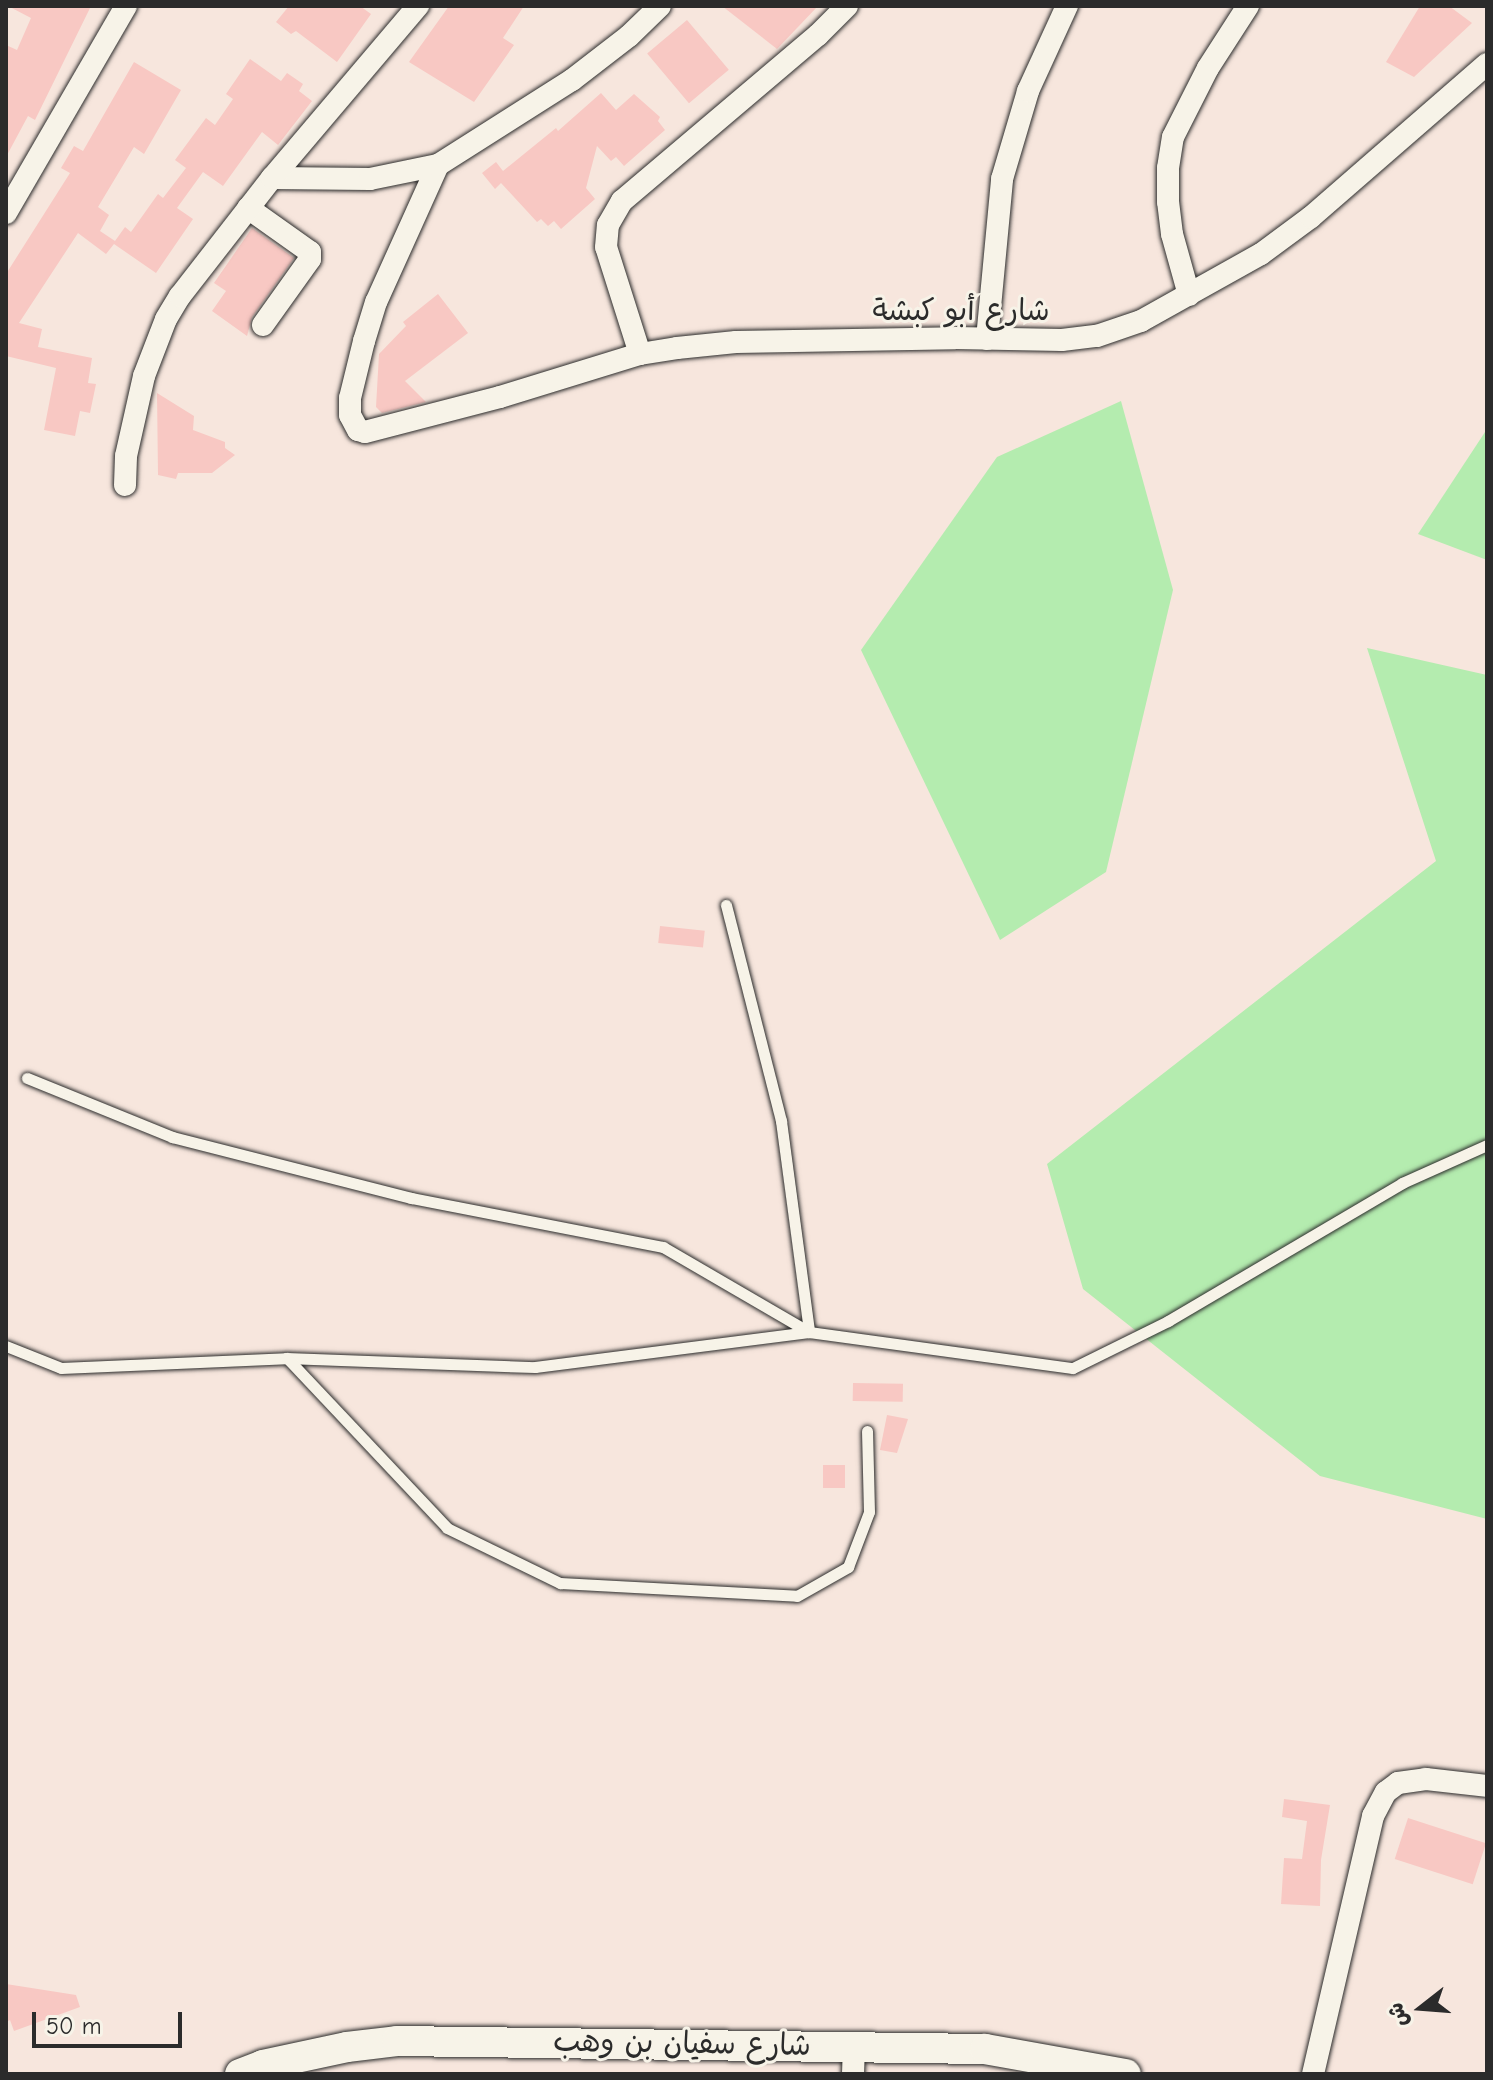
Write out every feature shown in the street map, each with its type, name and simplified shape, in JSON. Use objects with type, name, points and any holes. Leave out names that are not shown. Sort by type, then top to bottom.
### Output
[{"type":"street","points":[[6,213],[126,6]]},
{"type":"street","points":[[125,485],[134,419],[144,376],[166,319],[204,262],[418,6]]},
{"type":"street","points":[[272,178],[370,179],[438,165],[572,80],[629,36],[660,6]]},
{"type":"street","points":[[640,354],[606,247],[608,225],[622,201],[847,6]]},
{"type":"street","points":[[987,339],[1005,164],[1032,80],[1067,6]]},
{"type":"street","points":[[1189,295],[1172,234],[1168,202],[1168,168],[1173,137],[1202,79],[1248,6]]},
{"type":"street","name":"شارع أبو كبشة","points":[[438,165],[376,302],[364,341],[350,398],[350,415],[358,430],[387,429],[640,354],[736,342],[1062,340],[1097,336],[1141,321],[1261,254],[1311,217],[1487,64]]},
{"type":"street","points":[[248,208],[310,252],[310,259],[263,325]]},
{"type":"street","points":[[1313,2074],[1373,1816],[1386,1792],[1398,1783],[1426,1779],[1487,1786]]},
{"type":"street","name":"شارع سفيان بن وهب","points":[[256,2071],[347,2047],[397,2041],[853,2060],[985,2049],[1084,2069],[1126,2074]]},
{"type":"lane","points":[[726,905],[781,1121],[809,1332]]},
{"type":"lane","points":[[27,1078],[172,1137],[411,1198],[663,1247],[809,1332]]},
{"type":"lane","points":[[6,1346],[61,1368],[287,1358],[535,1367],[809,1332],[1073,1368],[1168,1321],[1402,1183],[1487,1145]]},
{"type":"lane","points":[[287,1358],[447,1528],[560,1583],[797,1596],[848,1567],[869,1512],[867,1431]]},
{"type":"green space","points":[[1121,401],[1173,590],[1106,872],[1000,940],[861,650],[997,457]]},
{"type":"green space","points":[[1487,429],[1487,560],[1418,534]]},
{"type":"green space","points":[[1367,648],[1487,675],[1487,1519],[1320,1476],[1083,1289],[1047,1164],[1436,861]]},
{"type":"building","points":[[8,6],[91,6],[35,120],[28,116],[6,157],[6,45],[17,50],[31,18]]},
{"type":"building","points":[[289,6],[360,6],[371,14],[337,62],[296,31],[291,34],[276,22]]},
{"type":"building","points":[[449,6],[524,6],[503,38],[514,45],[474,102],[409,62]]},
{"type":"building","points":[[722,6],[818,6],[777,49]]},
{"type":"building","points":[[1420,6],[1449,6],[1472,23],[1414,77],[1386,62]]},
{"type":"building","points":[[687,20],[729,70],[689,103],[647,53]]},
{"type":"building","points":[[250,59],[281,81],[287,73],[303,84],[299,91],[312,101],[278,145],[262,132],[223,186],[203,172],[177,208],[193,219],[156,273],[114,244],[106,254],[78,233],[19,323],[42,329],[38,347],[92,358],[88,383],[96,384],[90,413],[80,411],[75,436],[44,430],[56,368],[6,356],[6,274],[70,173],[61,168],[74,146],[83,151],[134,62],[181,90],[144,154],[134,147],[98,207],[109,215],[100,231],[115,241],[125,227],[131,232],[158,194],[163,198],[186,168],[175,160],[206,118],[215,125],[233,99],[226,94]]},
{"type":"building","points":[[601,93],[616,110],[634,94],[660,117],[658,121],[665,130],[624,166],[616,157],[611,161],[597,146],[586,188],[595,199],[561,229],[554,221],[548,226],[541,219],[537,222],[501,183],[495,189],[482,173],[496,162],[503,171],[556,128],[558,131]]},
{"type":"building","points":[[252,228],[294,258],[252,317],[247,336],[212,311],[226,291],[214,283]]},
{"type":"building","points":[[438,294],[468,333],[405,381],[426,402],[382,413],[376,407],[379,354],[406,326],[403,322]]},
{"type":"building","points":[[157,393],[194,416],[193,430],[225,442],[225,448],[235,455],[212,473],[178,473],[176,479],[158,475]]},
{"type":"building","points":[[660,926],[705,931],[703,948],[658,943]]},
{"type":"building","points":[[853,1383],[903,1384],[903,1402],[853,1401]]},
{"type":"building","points":[[887,1415],[908,1419],[897,1453],[880,1450]]},
{"type":"building","points":[[823,1465],[845,1465],[845,1488],[823,1488]]},
{"type":"building","points":[[1284,1799],[1330,1805],[1321,1860],[1320,1906],[1281,1904],[1284,1858],[1302,1859],[1307,1821],[1282,1817]]},
{"type":"building","points":[[1408,1818],[1486,1843],[1473,1884],[1395,1859]]},
{"type":"building","points":[[6,1984],[76,1995],[80,2007],[14,2031],[10,2020],[6,2022]]}]
